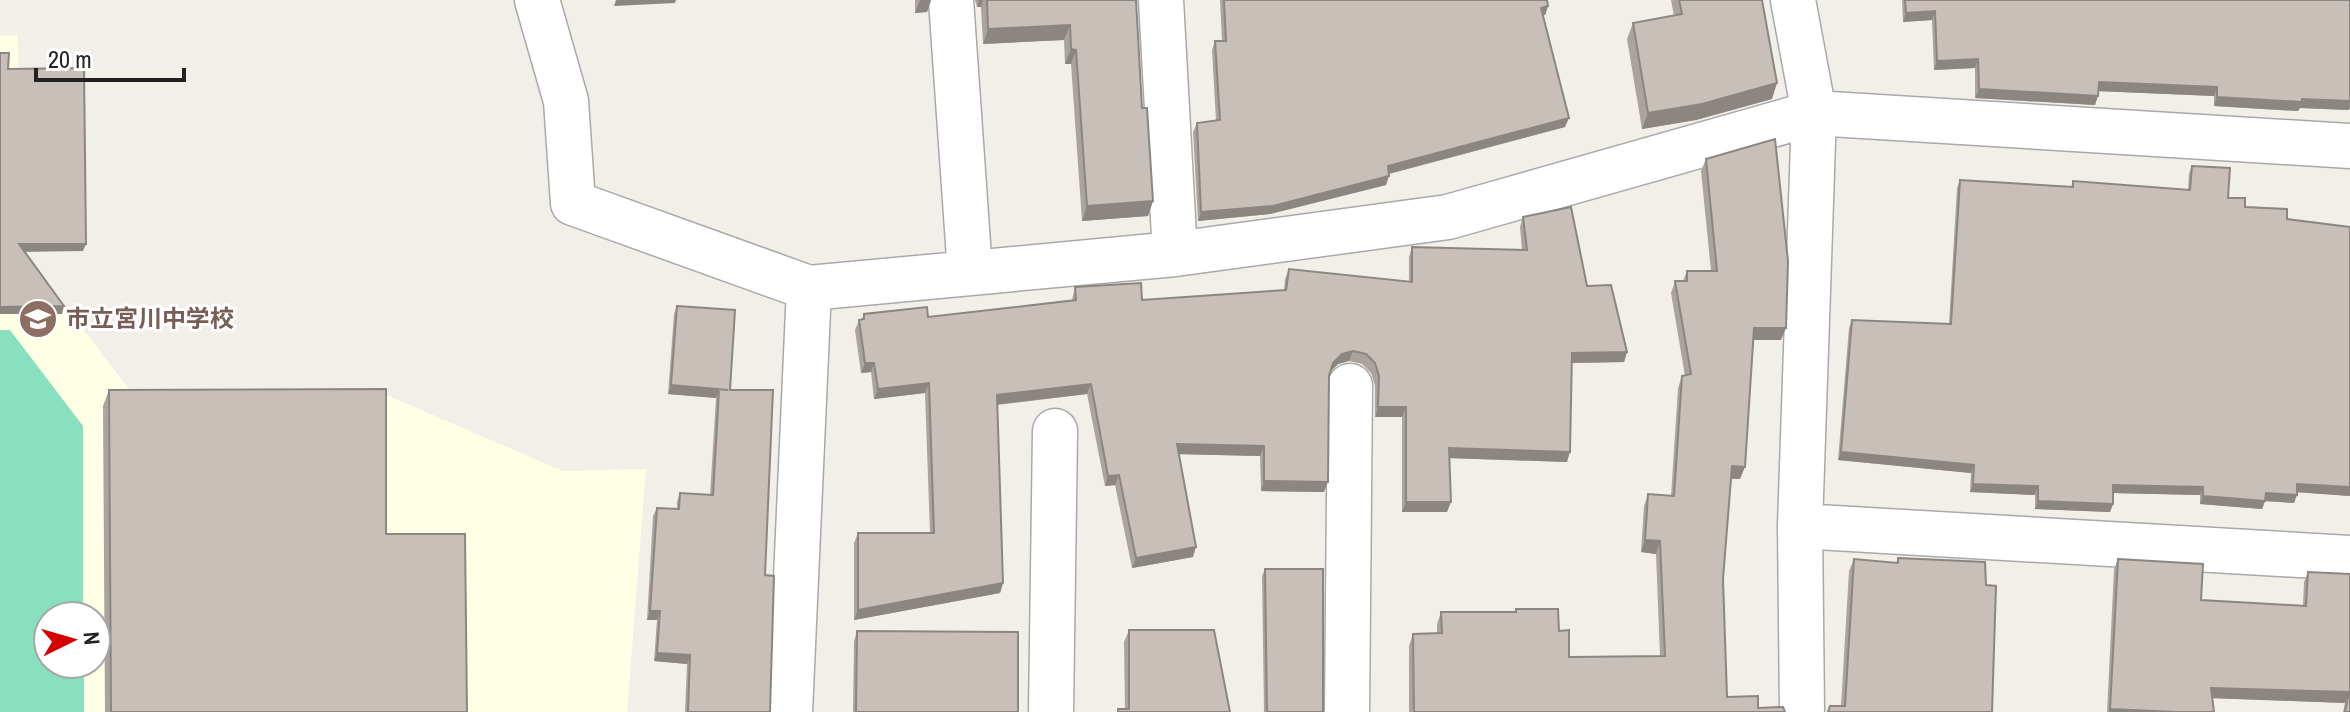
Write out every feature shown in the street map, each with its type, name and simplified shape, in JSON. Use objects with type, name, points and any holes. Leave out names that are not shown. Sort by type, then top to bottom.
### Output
[{"type":"street","points":[[537,0],[566,101],[573,203],[809,288],[1175,254],[1448,217],[1814,113],[2350,146]]},
{"type":"street","points":[[951,0],[970,272]]},
{"type":"street","points":[[1161,0],[1175,254]]},
{"type":"street","points":[[1793,0],[1814,113],[1800,526],[1802,712]]},
{"type":"street","points":[[790,712],[809,288]]},
{"type":"street","points":[[1347,712],[1350,386]]},
{"type":"street","points":[[1051,712],[1055,431]]},
{"type":"street","points":[[1800,526],[2350,558]]},
{"type":"shaded area","name":"市立宮川中学校","points":[[0,35],[18,35],[20,246],[134,396],[382,393],[563,471],[646,469],[627,712],[0,712]]},
{"type":"green space","points":[[0,330],[10,330],[83,426],[83,600],[32,600],[32,680],[84,680],[84,712],[0,712]]},
{"type":"building","points":[[987,0],[1136,0],[1142,108],[1147,108],[1153,201],[1087,206],[1076,50],[1071,49],[1070,25],[988,29]]},
{"type":"building","points":[[1224,0],[1547,0],[1548,6],[1541,8],[1569,118],[1388,166],[1389,176],[1273,206],[1201,212],[1197,123],[1220,120],[1215,41],[1226,41]]},
{"type":"building","points":[[1679,0],[1762,0],[1777,83],[1702,104],[1648,113],[1633,23],[1682,14]]},
{"type":"building","points":[[1905,0],[2350,0],[2350,101],[2302,99],[2302,102],[2217,97],[2217,87],[2099,82],[2098,96],[1979,89],[1978,59],[1937,61],[1935,11],[1906,13]]},
{"type":"building","points":[[0,53],[9,53],[8,69],[84,68],[86,244],[19,244],[64,306],[0,307]]},
{"type":"building","points":[[1775,139],[1788,261],[1786,328],[1754,328],[1745,467],[1732,466],[1723,579],[1727,697],[1758,696],[1758,708],[1783,707],[1785,712],[1414,712],[1413,634],[1442,633],[1441,612],[1558,609],[1559,631],[1569,630],[1569,657],[1665,656],[1660,541],[1645,540],[1648,494],[1674,496],[1682,376],[1691,374],[1675,281],[1687,281],[1687,271],[1717,271],[1706,159]]},
{"type":"building","points":[[2192,166],[2230,168],[2228,198],[2245,198],[2245,207],[2287,209],[2287,219],[2350,227],[2350,487],[2297,484],[2297,495],[2266,493],[2265,501],[2203,496],[2203,487],[2113,485],[2113,504],[2038,501],[2038,486],[1973,484],[1974,465],[1841,452],[1852,320],[1951,324],[1960,180],[2073,187],[2073,181],[2190,190]]},
{"type":"building","points":[[1571,207],[1587,286],[1611,285],[1627,352],[1572,353],[1570,452],[1449,448],[1451,502],[1406,502],[1406,407],[1378,407],[1379,376],[1375,363],[1366,354],[1353,351],[1342,354],[1333,363],[1329,376],[1328,482],[1264,481],[1264,446],[1177,444],[1196,547],[1136,558],[1119,475],[1108,476],[1091,384],[997,395],[1003,583],[858,610],[858,533],[934,533],[929,383],[878,389],[874,363],[865,363],[859,320],[864,319],[864,314],[927,307],[928,317],[1076,300],[1075,287],[1141,283],[1142,300],[1286,290],[1289,269],[1412,282],[1412,247],[1527,250],[1523,217]]},
{"type":"building","points":[[677,306],[735,310],[730,390],[773,390],[765,575],[774,576],[770,712],[688,712],[690,655],[657,653],[660,611],[650,611],[657,508],[679,509],[680,493],[713,495],[719,390],[728,390],[671,385]]},
{"type":"building","points":[[386,389],[386,534],[465,534],[467,712],[111,712],[109,390]]},
{"type":"building","points":[[1898,558],[1985,562],[1986,585],[1996,586],[1992,712],[1828,712],[1830,706],[1845,706],[1854,559],[1898,563]]},
{"type":"building","points":[[2118,559],[2203,564],[2201,600],[2306,606],[2308,572],[2350,574],[2350,712],[2345,712],[2349,692],[2211,688],[2214,712],[2110,709]]},
{"type":"building","points":[[1265,569],[1323,569],[1323,712],[1267,712]]},
{"type":"building","points":[[1129,630],[1214,630],[1230,712],[1118,712],[1118,709],[1129,709]]},
{"type":"building","points":[[857,631],[1018,632],[1018,712],[856,712]]},
{"type":"place","name":"市立宮川中学校","points":[[38,319]]}]
